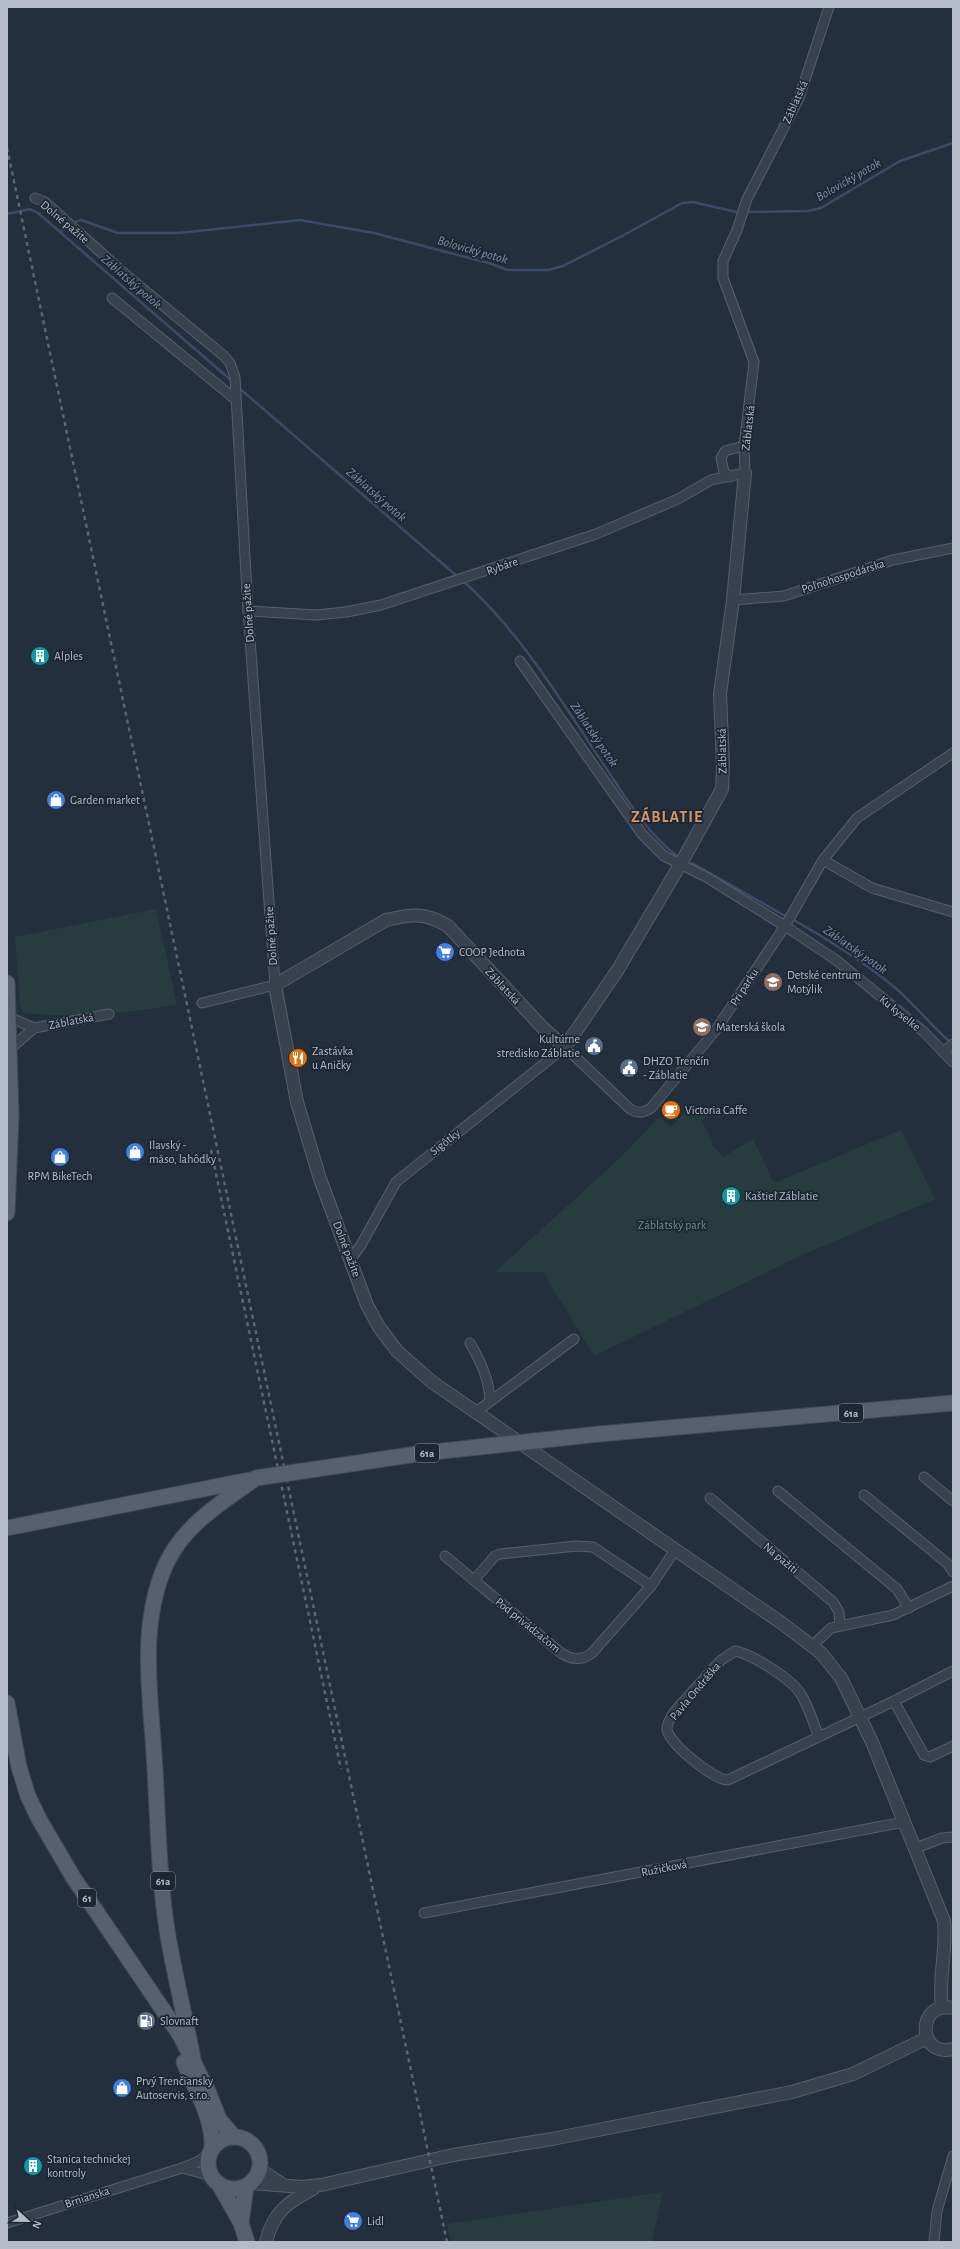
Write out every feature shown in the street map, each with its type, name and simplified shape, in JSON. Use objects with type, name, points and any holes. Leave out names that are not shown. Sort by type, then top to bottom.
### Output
[{"type":"main road","points":[[7,983],[10,1049],[10,1172],[7,1213]]},
{"type":"main road","name":"61a","points":[[7,1528],[256,1478],[424,1453],[599,1434],[953,1403]]},
{"type":"main road","name":"61a","points":[[193,2059],[167,1928],[150,1701],[148,1661],[149,1623],[159,1582],[167,1563],[190,1528],[207,1512],[256,1478]]},
{"type":"main road","name":"61","points":[[7,1703],[18,1767],[39,1819],[73,1877],[150,1988],[193,2059],[219,2119],[234,2137],[241,2138],[254,2146],[260,2161],[259,2170],[248,2184],[242,2223]]},
{"type":"main road","name":"61","points":[[150,1988],[174,2039],[207,2117],[213,2136],[208,2165],[215,2180],[242,2223],[247,2242]]},
{"type":"main road","points":[[211,2151],[218,2142],[234,2137]]},
{"type":"main road","points":[[215,2180],[233,2189],[248,2184]]},
{"type":"street","name":"Záblatská","points":[[202,1003],[274,985],[386,920],[406,916],[422,915],[435,918],[448,926],[543,1028],[565,1046],[617,971],[680,865],[722,789],[724,765],[720,694],[733,600],[745,473],[744,446],[754,362],[724,278],[723,261],[743,212],[799,98],[829,7]]},
{"type":"street","name":"Dolné pažite","points":[[35,198],[45,202],[69,226],[224,356],[230,363],[235,377],[235,396],[238,406],[248,611],[274,985],[297,1102],[320,1179],[372,1316],[397,1351],[420,1372],[812,1646],[829,1662],[841,1678],[860,1717],[916,1848],[944,1921],[946,1939],[940,1992],[948,2008]]},
{"type":"street","points":[[112,298],[235,396]]},
{"type":"street","points":[[730,477],[724,472],[721,458],[725,451],[744,446]]},
{"type":"street","name":"Rybáre","points":[[248,611],[316,615],[346,612],[381,605],[452,583],[596,534],[678,499],[711,480],[745,473]]},
{"type":"street","name":"Poľnohospodárska","points":[[733,600],[784,596],[893,560],[953,548]]},
{"type":"street","points":[[520,661],[642,834],[664,856],[680,865]]},
{"type":"street","points":[[785,926],[823,860],[857,818],[953,753]]},
{"type":"street","points":[[823,860],[872,888],[953,912]]},
{"type":"street","name":"Ku kyselke","points":[[680,865],[708,878],[836,960],[924,1032],[947,1048],[953,1062]]},
{"type":"street","name":"Pri parku","points":[[565,1046],[630,1109],[638,1113],[652,1108],[715,1031],[785,926]]},
{"type":"street","name":"Záblatská","points":[[10,1049],[34,1028],[109,1014]]},
{"type":"street","name":"Záblatská","points":[[9,1017],[34,1028]]},
{"type":"street","name":"Sigôtky","points":[[351,1259],[361,1245],[396,1182],[565,1046]]},
{"type":"street","points":[[476,1412],[574,1339]]},
{"type":"street","points":[[470,1343],[482,1365],[489,1386],[490,1401]]},
{"type":"street","points":[[924,1477],[953,1501]]},
{"type":"street","points":[[778,1491],[898,1590],[909,1608]]},
{"type":"street","points":[[864,1495],[948,1564],[953,1572]]},
{"type":"street","name":"Na pažiti","points":[[710,1498],[833,1602],[839,1612],[840,1626]]},
{"type":"street","points":[[474,1580],[495,1556],[500,1554],[583,1546],[599,1550],[651,1586]]},
{"type":"street","name":"Pod privádzačom","points":[[445,1556],[561,1653],[568,1657],[579,1659],[592,1653],[651,1586],[674,1550]]},
{"type":"street","points":[[812,1646],[827,1631],[840,1626],[886,1618],[953,1586]]},
{"type":"street","name":"Pavla Ondráška","points":[[819,1737],[801,1694],[795,1687],[751,1656],[735,1651],[720,1661],[674,1712],[669,1719],[667,1729],[672,1740],[711,1774],[722,1780],[735,1777],[819,1737],[860,1717],[894,1701],[953,1671]]},
{"type":"street","points":[[894,1701],[924,1756],[930,1757],[953,1746]]},
{"type":"street","name":"Ružičková","points":[[424,1913],[904,1822]]},
{"type":"street","points":[[916,1848],[942,1838],[953,1837]]},
{"type":"street","points":[[948,2008],[931,2014],[927,2019],[925,2032],[930,2043],[940,2050],[953,2050]]},
{"type":"street","points":[[248,2184],[283,2184],[302,2187],[321,2185],[453,2155],[552,2139],[792,2092],[853,2074],[927,2038]]},
{"type":"street","name":"Brnianska","points":[[7,2223],[182,2168],[199,2161],[211,2151]]},
{"type":"street","points":[[934,2242],[937,2211],[953,2156]]},
{"type":"street","points":[[182,2168],[215,2180]]},
{"type":"street","points":[[259,2170],[283,2184]]},
{"type":"street","points":[[266,2242],[270,2226],[279,2212],[297,2197],[321,2185]]},
{"type":"green space","points":[[156,909],[177,1005],[81,1015],[23,1013],[20,1006],[15,937]]},
{"type":"green space","name":"Záblatský park","points":[[690,1107],[709,1115],[702,1121],[713,1142],[711,1144],[723,1157],[753,1139],[774,1183],[901,1130],[935,1199],[802,1255],[594,1356],[543,1272],[495,1272],[623,1155],[659,1117],[671,1127]]},
{"type":"green space","points":[[663,2192],[652,2242],[451,2242],[447,2224]]},
{"type":"waterway","name":"Bolovický potok","points":[[746,212],[808,211],[821,208],[900,161],[953,143]]},
{"type":"waterway","name":"Bolovický potok","points":[[72,223],[81,220],[118,233],[179,233],[300,220],[374,233],[492,264],[507,270],[548,270],[563,266],[682,203],[693,202],[741,213]]},
{"type":"waterway","name":"Záblatský potok","points":[[7,214],[30,209],[38,213],[233,382]]},
{"type":"waterway","name":"Bolovický potok","points":[[60,232],[68,226]]},
{"type":"waterway","name":"Záblatský potok","points":[[238,387],[458,577]]},
{"type":"waterway","name":"Záblatský potok","points":[[462,580],[503,621],[521,644],[539,668],[637,814],[666,847],[677,856]]},
{"type":"waterway","name":"Záblatský potok","points":[[692,863],[787,917]]},
{"type":"waterway","name":"Záblatský potok","points":[[792,919],[847,952],[874,971],[899,991],[951,1043]]},
{"type":"railway","points":[[7,148],[447,2242]]},
{"type":"railway","points":[[211,1150],[341,1769]]},
{"type":"place","name":"Alples","points":[[40,656]]},
{"type":"place","name":"Garden market","points":[[56,800]]},
{"type":"place","name":"COOP Jednota","points":[[445,952]]},
{"type":"place","name":"Detské centrum Motýlik","points":[[773,982]]},
{"type":"place","name":"Materská škola","points":[[702,1027]]},
{"type":"place","name":"Kultúrne stredisko Záblatie","points":[[594,1046]]},
{"type":"place","name":"Zastávka u Aničky","points":[[298,1058]]},
{"type":"place","name":"DHZO Trenčín - Záblatie","points":[[629,1068]]},
{"type":"place","name":"Victoria Caffe","points":[[671,1110]]},
{"type":"place","name":"Ilavský - mäso, lahôdky","points":[[135,1152]]},
{"type":"place","name":"RPM BikeTech","points":[[60,1157]]},
{"type":"place","name":"Kaštieľ Záblatie","points":[[731,1196]]},
{"type":"place","name":"Slovnaft","points":[[146,2021]]},
{"type":"place","name":"Prvý Trenčiansky Autoservis, s.r.o.","points":[[122,2088]]},
{"type":"place","name":"Stanica technickej kontroly","points":[[33,2166]]},
{"type":"place","name":"Lidl","points":[[353,2221]]},
{"type":"district","name":"ZÁBLATIE","points":[[667,816]]}]
